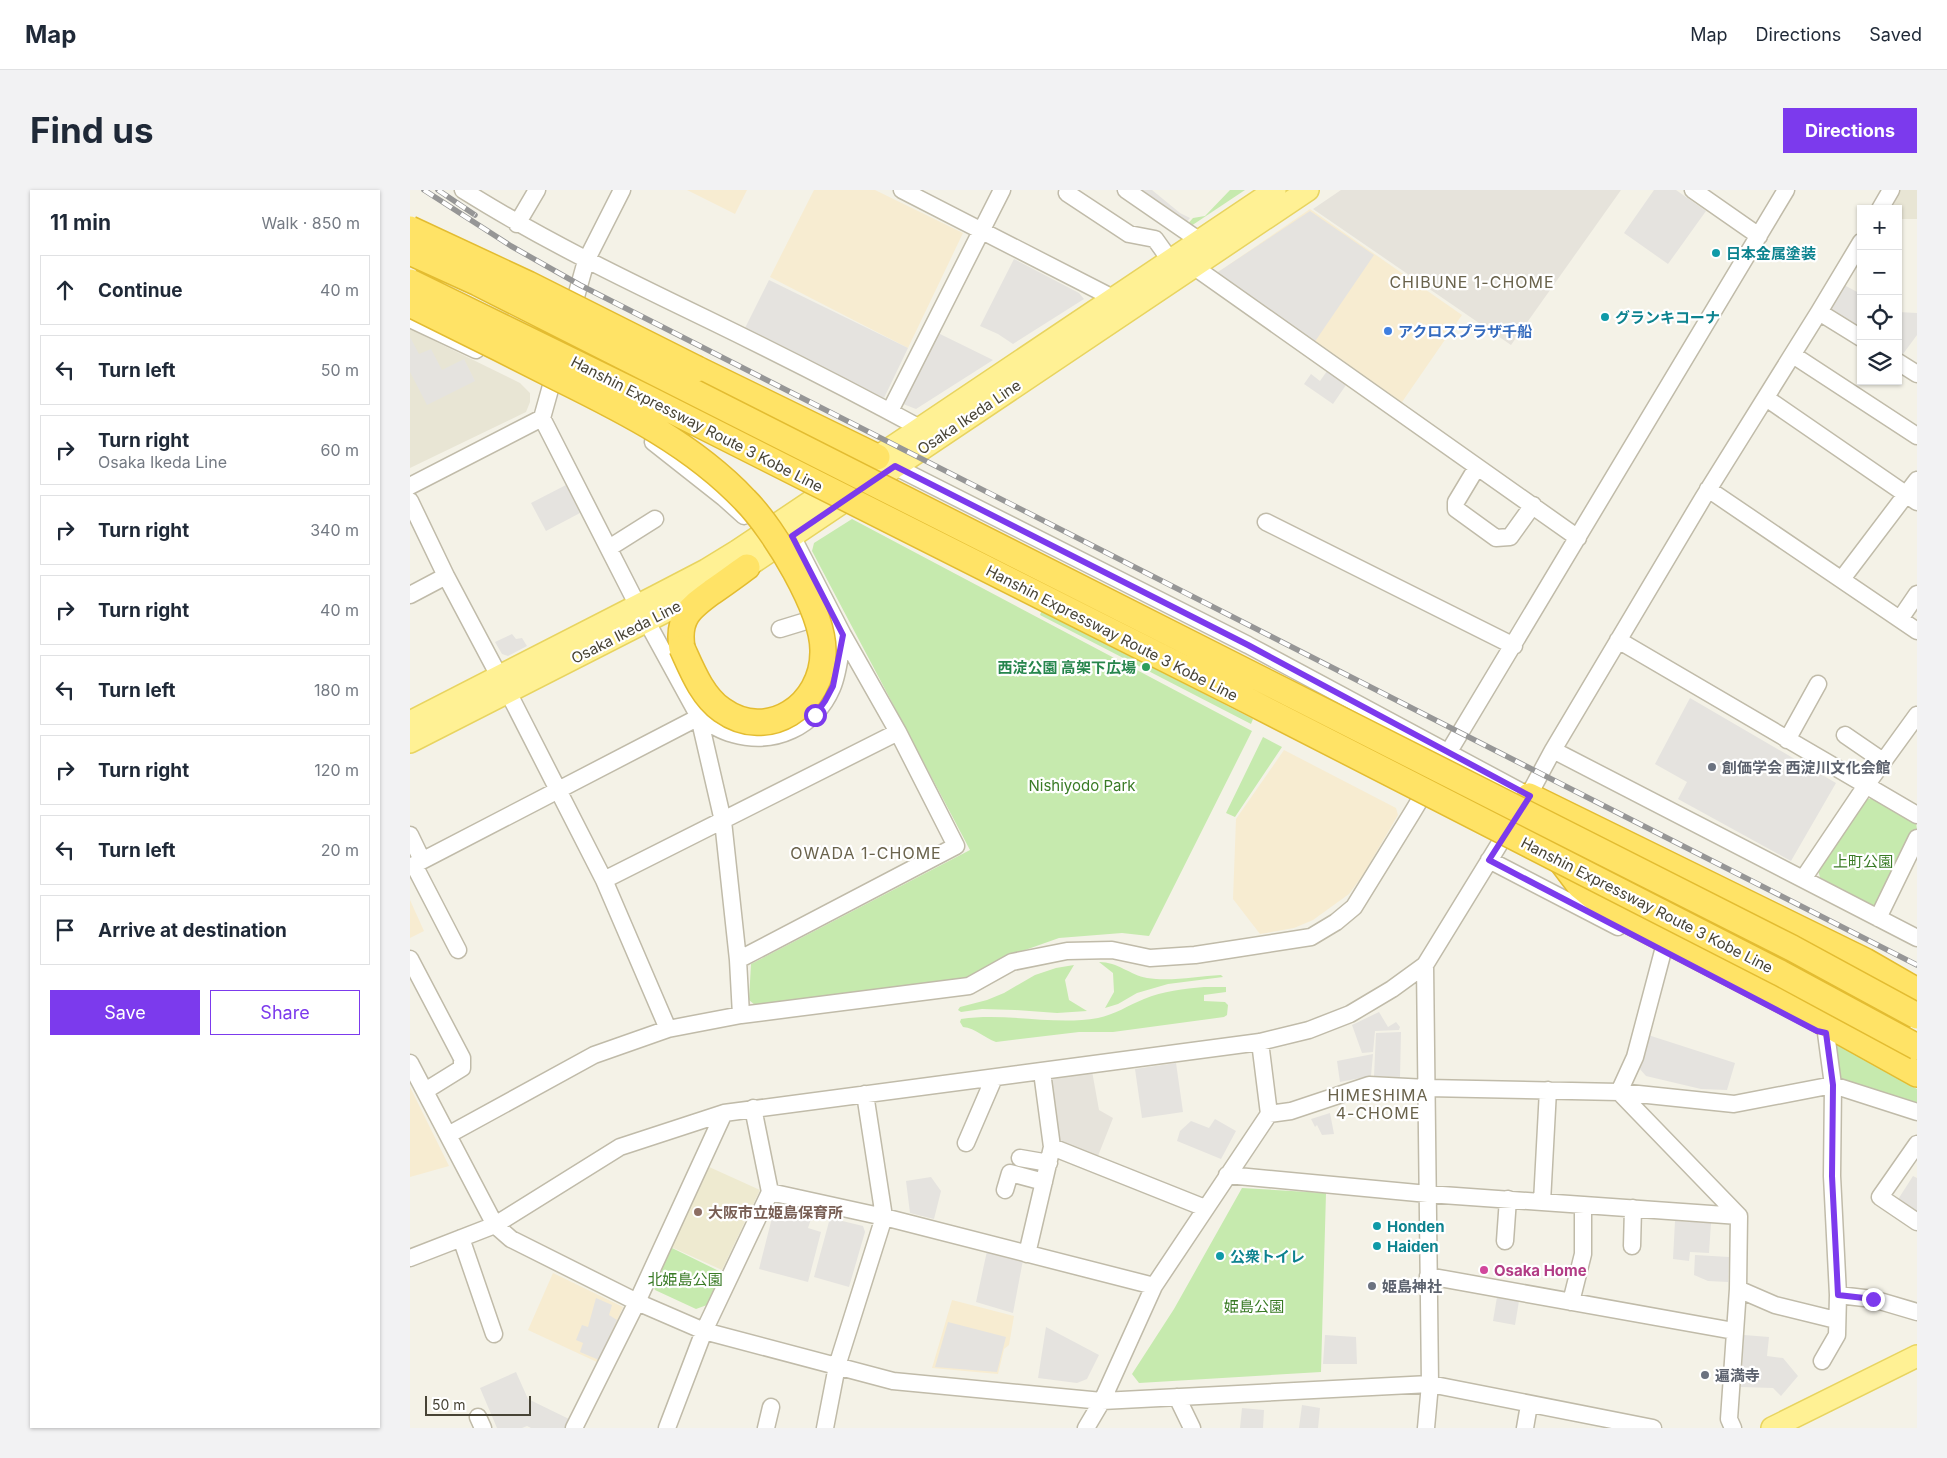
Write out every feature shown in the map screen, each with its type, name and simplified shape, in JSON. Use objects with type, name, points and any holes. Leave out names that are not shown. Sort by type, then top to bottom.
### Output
[{"type":"highway","points":[[410,229],[528,284],[886,461]]},
{"type":"highway","name":"Hanshin Expressway Route 3 Kobe Line","points":[[410,252],[478,283],[1792,948],[1917,1016]]},
{"type":"highway","name":"Hanshin Expressway Route 3 Kobe Line","points":[[410,282],[534,342],[1244,699],[1804,985],[1917,1046]]},
{"type":"highway","points":[[410,304],[615,407],[668,437],[704,463],[746,500],[761,518],[791,564],[816,618],[822,636],[824,651],[822,665],[812,693],[802,705],[790,713],[763,723],[748,722],[733,717],[720,710],[708,698],[682,648],[680,638],[686,615],[693,606],[747,567]]},
{"type":"highway","points":[[1524,793],[1865,961],[1917,990]]},
{"type":"highway","points":[[1524,793],[1550,845],[1580,886],[1611,911],[1811,1015],[1917,1074]]},
{"type":"main road","name":"Osaka Ikeda Line","points":[[410,722],[503,684],[642,614],[747,567],[792,536],[886,461],[920,428],[1275,190]]},
{"type":"main road","name":"Osaka Ikeda Line","points":[[642,614],[706,570],[886,461],[1193,266],[1308,190]]},
{"type":"main road","name":"Osaka Ikeda Line","points":[[410,742],[503,684]]},
{"type":"main road","points":[[1772,1428],[1917,1356]]},
{"type":"street","points":[[462,190],[517,224],[586,261],[890,411],[920,428]]},
{"type":"street","points":[[517,224],[537,190]]},
{"type":"street","points":[[622,190],[586,261],[542,418],[642,614],[699,717],[723,821],[738,960],[740,1015]]},
{"type":"street","points":[[902,190],[1113,298]]},
{"type":"street","points":[[890,411],[983,231],[1002,190]]},
{"type":"street","points":[[1126,190],[1200,241]]},
{"type":"street","points":[[1693,190],[1759,236]]},
{"type":"street","points":[[448,1136],[594,1055],[668,1029],[740,1015],[969,986],[1012,962],[1067,951],[1112,950],[1150,958],[1194,955],[1311,936],[1336,922],[1354,907],[1452,754],[1514,646],[1786,190]]},
{"type":"street","points":[[1882,205],[1891,190]]},
{"type":"street","points":[[1067,193],[1129,234],[1154,239],[1170,260]]},
{"type":"street","points":[[410,1258],[495,1225],[620,1147],[724,1113],[1260,1042],[1308,1030],[1350,1014],[1392,989],[1425,964],[1489,860],[1524,793],[1553,750],[1708,489],[1793,355],[1857,249]]},
{"type":"street","points":[[1193,266],[1578,538]]},
{"type":"street","points":[[1819,312],[1857,336]]},
{"type":"street","points":[[410,319],[550,386],[627,426],[663,448],[724,498],[753,524],[761,535]]},
{"type":"street","points":[[1793,355],[1917,436]]},
{"type":"street","points":[[1902,365],[1917,374]]},
{"type":"street","points":[[1766,398],[1912,498]]},
{"type":"street","points":[[410,486],[542,418]]},
{"type":"street","points":[[886,461],[1248,645],[1524,793]]},
{"type":"street","points":[[1477,466],[1456,502],[1456,509],[1496,538],[1510,537],[1533,505]]},
{"type":"street","points":[[1842,579],[1912,498],[1917,480]]},
{"type":"street","points":[[1708,489],[1917,631]]},
{"type":"street","points":[[410,500],[446,576],[604,880],[668,1029]]},
{"type":"street","points":[[609,548],[655,519]]},
{"type":"street","points":[[1266,522],[1514,646]]},
{"type":"street","points":[[738,960],[956,846],[898,732],[843,635],[792,536]]},
{"type":"street","points":[[410,595],[446,576]]},
{"type":"street","points":[[1900,619],[1917,594]]},
{"type":"street","points":[[780,630],[816,618]]},
{"type":"street","points":[[699,717],[733,734],[752,738],[786,733],[802,726],[815,715],[833,686],[843,635]]},
{"type":"street","points":[[1618,640],[1917,815]]},
{"type":"street","points":[[1786,740],[1818,684]]},
{"type":"street","points":[[1803,879],[1867,784],[1917,715]]},
{"type":"street","points":[[415,864],[699,717]]},
{"type":"street","points":[[604,880],[898,732]]},
{"type":"street","points":[[1845,735],[1883,761]]},
{"type":"street","points":[[1553,750],[1917,938]]},
{"type":"street","points":[[410,834],[415,864],[458,950]]},
{"type":"street","points":[[1878,918],[1917,838]]},
{"type":"street","points":[[1489,860],[1817,1031],[1835,1036],[1917,1081]]},
{"type":"street","points":[[1619,1092],[1635,1057],[1663,951]]},
{"type":"street","points":[[410,959],[462,1058],[462,1068],[425,1091]]},
{"type":"street","points":[[1425,964],[1430,1384],[1426,1428]]},
{"type":"street","points":[[1822,1361],[1837,1335],[1838,1295],[1832,1176],[1833,1085],[1826,1033]]},
{"type":"street","points":[[1086,1428],[1102,1401],[1154,1286],[1227,1174],[1269,1114],[1260,1042]]},
{"type":"street","points":[[410,1063],[495,1225],[511,1239],[637,1302],[704,1331],[893,1381],[1102,1401],[1430,1384],[1653,1428]]},
{"type":"street","points":[[1027,1254],[1050,1155],[1042,1072]]},
{"type":"street","points":[[966,1144],[994,1078]]},
{"type":"street","points":[[1269,1114],[1291,1111],[1370,1085],[1619,1092],[1734,1104],[1833,1085],[1917,1112]]},
{"type":"street","points":[[1542,1202],[1548,1090]]},
{"type":"street","points":[[1619,1092],[1739,1216],[1738,1290],[1729,1419],[1733,1428]]},
{"type":"street","points":[[825,1428],[837,1366],[884,1217],[865,1094]]},
{"type":"street","points":[[668,1428],[704,1331],[770,1192],[753,1108]]},
{"type":"street","points":[[574,1428],[637,1302],[724,1113]]},
{"type":"street","points":[[1917,1144],[1880,1197],[1917,1222]]},
{"type":"street","points":[[1020,1158],[1050,1155],[1205,1208]]},
{"type":"street","points":[[1005,1190],[1010,1173],[1044,1182]]},
{"type":"street","points":[[1227,1174],[1428,1194],[1739,1216]]},
{"type":"street","points":[[770,1192],[884,1217],[1154,1286]]},
{"type":"street","points":[[1505,1241],[1508,1199]]},
{"type":"street","points":[[1571,1302],[1583,1254],[1584,1205]]},
{"type":"street","points":[[1632,1246],[1633,1208]]},
{"type":"street","points":[[460,1238],[494,1334]]},
{"type":"street","points":[[1428,1276],[1734,1331]]},
{"type":"street","points":[[1738,1290],[1775,1305],[1836,1320]]},
{"type":"street","points":[[1838,1295],[1873,1299],[1917,1312]]},
{"type":"street","points":[[1177,1397],[1192,1428]]},
{"type":"street","points":[[1525,1428],[1529,1405]]},
{"type":"street","points":[[766,1428],[771,1407]]},
{"type":"shaded area","points":[[687,190],[747,190],[735,214]]},
{"type":"shaded area","points":[[814,190],[875,190],[963,233],[908,348],[770,277]]},
{"type":"shaded area","points":[[1135,190],[1152,190],[1180,213],[1190,218],[1184,225]]},
{"type":"shaded area","points":[[1341,190],[1621,190],[1511,345],[1313,209]]},
{"type":"shaded area","points":[[1654,190],[1676,190],[1706,211],[1668,264],[1624,233]]},
{"type":"shaded area","points":[[1900,190],[1917,190],[1917,219],[1902,219],[1902,205],[1894,205]]},
{"type":"shaded area","points":[[1310,209],[1462,315],[1400,405],[1214,275]]},
{"type":"shaded area","points":[[1310,211],[1374,255],[1314,343],[1215,274]]},
{"type":"shaded area","points":[[1014,259],[1079,293],[1084,299],[1013,344],[998,334],[980,326]]},
{"type":"shaded area","points":[[769,280],[908,348],[884,398],[744,330]]},
{"type":"shaded area","points":[[1844,285],[1857,292],[1857,326],[1830,309]]},
{"type":"shaded area","points":[[1902,312],[1917,313],[1917,335],[1903,354]]},
{"type":"shaded area","points":[[410,329],[520,383],[530,393],[530,402],[526,412],[410,468]]},
{"type":"shaded area","points":[[938,333],[993,360],[916,409],[903,404]]},
{"type":"shaded area","points":[[410,337],[419,354],[431,349],[442,370],[464,359],[475,381],[427,405],[410,372]]},
{"type":"shaded area","points":[[1327,371],[1346,385],[1333,404],[1304,384],[1311,374],[1320,381]]},
{"type":"shaded area","points":[[566,485],[580,513],[546,531],[531,503]]},
{"type":"shaded area","points":[[512,634],[516,639],[522,638],[527,646],[508,656],[502,654],[495,642]]},
{"type":"shaded area","points":[[1690,698],[1836,783],[1791,861],[1678,799],[1687,782],[1655,764]]},
{"type":"shaded area","points":[[1284,750],[1396,808],[1398,815],[1363,875],[1349,894],[1313,920],[1294,928],[1260,934],[1233,899],[1236,819]]},
{"type":"shaded area","points":[[410,900],[424,931],[410,938]]},
{"type":"shaded area","points":[[1379,1012],[1388,1027],[1396,1022],[1400,1027],[1399,1030],[1375,1031],[1373,1052],[1362,1053],[1352,1025]]},
{"type":"shaded area","points":[[1401,1032],[1400,1077],[1374,1076],[1376,1033]]},
{"type":"shaded area","points":[[1645,1034],[1735,1063],[1727,1090],[1701,1089],[1646,1076],[1639,1068]]},
{"type":"shaded area","points":[[1373,1054],[1371,1076],[1340,1082],[1337,1061]]},
{"type":"shaded area","points":[[1176,1063],[1183,1112],[1142,1118],[1135,1069]]},
{"type":"shaded area","points":[[1092,1071],[1099,1110],[1113,1118],[1096,1161],[1058,1140],[1050,1081],[1052,1076]]},
{"type":"shaded area","points":[[410,1087],[449,1166],[410,1177]]},
{"type":"shaded area","points":[[1330,1113],[1334,1134],[1322,1135],[1317,1125],[1315,1127],[1311,1119]]},
{"type":"shaded area","points":[[1215,1119],[1236,1131],[1221,1159],[1177,1141],[1180,1131],[1191,1121],[1209,1128]]},
{"type":"shaded area","points":[[707,1166],[760,1190],[722,1270],[669,1246]]},
{"type":"shaded area","points":[[1913,1176],[1917,1178],[1917,1214],[1897,1201]]},
{"type":"shaded area","points":[[931,1177],[941,1191],[934,1219],[910,1213],[906,1181]]},
{"type":"shaded area","points":[[782,1203],[826,1215],[825,1219],[812,1216],[808,1228],[821,1232],[808,1282],[759,1269],[775,1206]]},
{"type":"shaded area","points":[[830,1218],[863,1226],[865,1232],[849,1287],[814,1277]]},
{"type":"shaded area","points":[[1675,1221],[1711,1223],[1709,1253],[1690,1252],[1689,1261],[1673,1259]]},
{"type":"shaded area","points":[[987,1251],[1023,1260],[1013,1313],[976,1302]]},
{"type":"shaded area","points":[[1695,1255],[1729,1257],[1728,1282],[1708,1281],[1694,1275]]},
{"type":"shaded area","points":[[553,1273],[623,1307],[599,1363],[528,1330]]},
{"type":"shaded area","points":[[1497,1297],[1519,1301],[1515,1325],[1493,1321]]},
{"type":"shaded area","points":[[596,1298],[612,1305],[609,1315],[617,1320],[599,1360],[580,1352],[583,1343],[576,1340],[582,1325],[588,1327]]},
{"type":"shaded area","points":[[952,1300],[1014,1316],[1009,1345],[1004,1349],[998,1374],[932,1368]]},
{"type":"shaded area","points":[[948,1322],[1006,1337],[997,1372],[935,1367]]},
{"type":"shaded area","points":[[1046,1327],[1099,1355],[1087,1379],[1077,1383],[1038,1378]]},
{"type":"shaded area","points":[[1325,1335],[1356,1337],[1357,1364],[1323,1364]]},
{"type":"shaded area","points":[[1744,1335],[1769,1337],[1767,1356],[1783,1358],[1798,1376],[1781,1396],[1773,1388],[1741,1387]]},
{"type":"shaded area","points":[[516,1372],[528,1399],[569,1419],[565,1428],[531,1428],[527,1426],[522,1428],[497,1428],[480,1388]]},
{"type":"shaded area","points":[[1302,1405],[1320,1408],[1318,1428],[1299,1428]]},
{"type":"shaded area","points":[[1242,1408],[1264,1410],[1263,1428],[1240,1428]]},
{"type":"green space","points":[[1230,190],[1245,190],[1188,228],[1186,226],[1193,218],[1205,216]]},
{"type":"green space","name":"Nishiyodo Park","points":[[852,519],[1252,731],[1149,936],[1122,933],[1059,938],[1014,954],[966,978],[755,1005],[749,1000],[751,964],[970,850],[812,551],[814,543]]},
{"type":"green space","name":"西淀公園 高架下広場","points":[[1042,610],[1253,719],[1251,724],[1040,615]]},
{"type":"green space","points":[[1263,737],[1282,747],[1235,817],[1226,813]]},
{"type":"green space","name":"上町公園","points":[[1874,798],[1916,823],[1917,830],[1879,903],[1873,906],[1820,878],[1818,869],[1862,800]]},
{"type":"green space","points":[[1099,962],[1118,966],[1147,978],[1175,979],[1221,975],[1223,977],[1168,984],[1137,993],[1118,1004],[1105,1008],[1114,992],[1113,973]]},
{"type":"green space","points":[[1074,965],[1065,980],[1069,1000],[1087,1011],[1057,1013],[982,1009],[961,1012],[958,1010],[960,1007],[987,1000],[1004,993],[1035,975],[1056,968]]},
{"type":"green space","points":[[1204,987],[1226,987],[1226,992],[1204,995],[1204,1001],[1225,1002],[1228,1005],[1227,1015],[1224,1017],[1113,1032],[1079,1032],[996,1042],[972,1029],[963,1027],[960,1022],[961,1019],[978,1017],[1064,1021],[1098,1018],[1110,1015],[1159,994]]},
{"type":"green space","points":[[1836,1041],[1917,1089],[1917,1107],[1837,1081],[1833,1044]]},
{"type":"green space","name":"姫島公園","points":[[1242,1188],[1326,1193],[1321,1372],[1139,1383],[1132,1374],[1174,1309]]},
{"type":"green space","name":"北姫島公園","points":[[670,1247],[723,1273],[707,1305],[696,1309],[655,1290],[653,1285]]},
{"type":"railway","points":[[424,190],[511,246],[580,285],[1917,965]]},
{"type":"railway","points":[[438,190],[475,215]]},
{"type":"place","name":"日本金属塗装","points":[[1716,253]]},
{"type":"place","name":"グランキコーナ","points":[[1605,317]]},
{"type":"place","name":"アクロスプラザ千船","points":[[1388,331]]},
{"type":"place","name":"西淀公園 高架下広場","points":[[1146,667]]},
{"type":"place","name":"創価学会 西淀川文化会館","points":[[1712,767]]},
{"type":"place","name":"大阪市立姫島保育所","points":[[698,1212]]},
{"type":"place","name":"Honden","points":[[1377,1226]]},
{"type":"place","name":"Haiden","points":[[1377,1246]]},
{"type":"place","name":"公衆トイレ","points":[[1220,1256]]},
{"type":"place","name":"Osaka Home","points":[[1484,1270]]},
{"type":"place","name":"姫島神社","points":[[1372,1286]]},
{"type":"place","name":"遍満寺","points":[[1705,1375]]},
{"type":"district","name":"CHIBUNE 1-CHOME","points":[[1472,282]]},
{"type":"district","name":"OWADA 1-CHOME","points":[[866,853]]},
{"type":"district","name":"HIMESHIMA 4-CHOME","points":[[1378,1104]]},
{"type":"route","points":[[815,715],[833,686],[843,635],[792,536],[895,466],[1248,645],[1530,796],[1489,860],[1817,1031],[1826,1033],[1833,1085],[1832,1176],[1838,1295],[1873,1299]]}]
